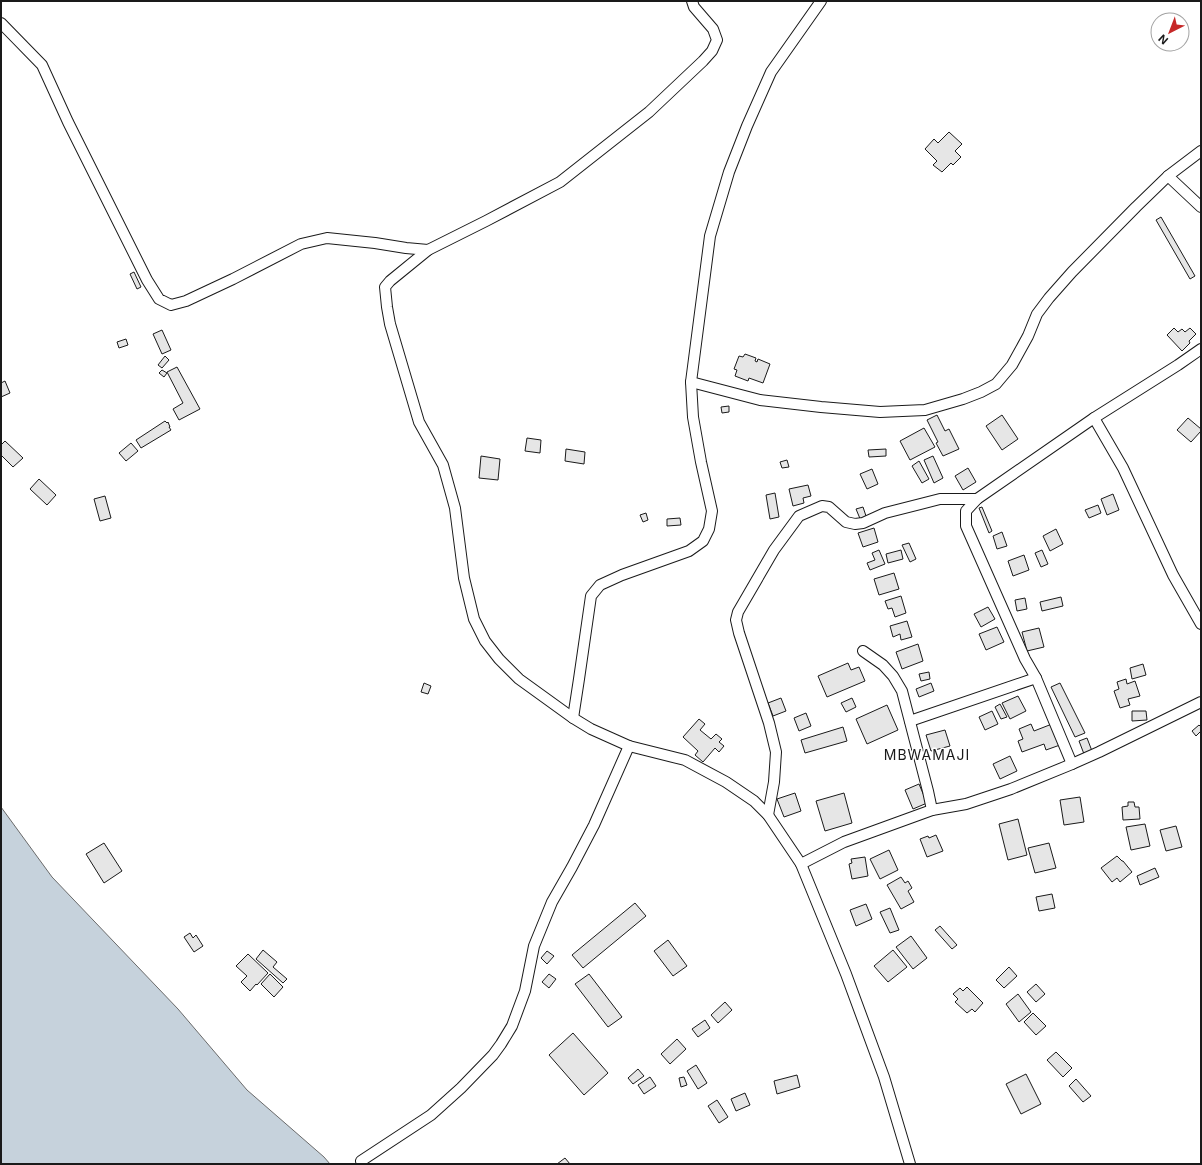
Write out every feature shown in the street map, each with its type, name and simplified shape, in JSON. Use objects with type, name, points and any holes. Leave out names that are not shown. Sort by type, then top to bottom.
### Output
[{"type":"street","points":[[692,1],[717,40],[712,51],[703,61],[649,112],[560,182],[428,250],[390,281],[385,287],[390,324],[419,422],[443,465],[455,508],[464,578],[474,619],[485,641],[499,659],[519,679],[572,718],[591,729],[629,746],[685,760],[726,782],[754,801],[768,815],[801,864],[846,974],[884,1077],[910,1164]]},
{"type":"street","points":[[572,718],[580,679],[591,596],[600,585],[622,575],[689,551],[703,541],[709,529],[712,511],[693,417],[691,382],[710,236],[729,172],[747,126],[771,72],[821,1]]},
{"type":"street","points":[[1,23],[42,65],[68,122],[147,280],[159,299],[171,305],[186,301],[301,244],[327,238],[428,250]]},
{"type":"street","points":[[691,382],[760,400],[880,412],[925,410],[981,392],[996,384],[1012,365],[1028,336],[1037,314],[1049,298],[1130,212],[1168,176],[1201,151]]},
{"type":"street","points":[[1168,176],[1201,207]]},
{"type":"street","points":[[1072,764],[1036,678],[1025,659],[966,526],[966,511],[977,499],[1094,418],[1201,349]]},
{"type":"street","points":[[1094,418],[1123,468],[1173,575],[1201,624]]},
{"type":"street","points":[[768,815],[774,782],[776,752],[769,723],[736,620],[738,612],[774,550],[799,516],[822,506],[829,507],[846,522],[854,524],[863,523],[885,513],[940,500],[977,499]]},
{"type":"street","points":[[863,650],[883,665],[893,676],[902,691],[932,810]]},
{"type":"street","points":[[910,721],[1036,678]]},
{"type":"street","points":[[801,864],[844,842],[932,810],[966,804],[1072,764],[1125,740],[1201,702]]},
{"type":"street","points":[[361,1161],[431,1115],[466,1084],[493,1055],[501,1044],[512,1026],[524,991],[534,946],[552,902],[594,824],[629,746]]},
{"type":"shaded area","points":[[1,807],[52,877],[178,1009],[247,1090],[324,1157],[330,1164],[1,1164]]},
{"type":"building","points":[[949,132],[962,144],[955,151],[961,157],[953,165],[951,163],[942,172],[933,165],[937,161],[925,149],[934,139],[938,143]]},
{"type":"building","points":[[1161,217],[1195,276],[1190,279],[1156,220]]},
{"type":"building","points":[[134,272],[141,287],[137,289],[130,274]]},
{"type":"building","points":[[1174,328],[1178,332],[1182,329],[1185,332],[1190,328],[1196,334],[1182,351],[1167,335]]},
{"type":"building","points":[[162,330],[171,350],[162,354],[153,334]]},
{"type":"building","points":[[126,339],[128,345],[119,348],[117,342]]},
{"type":"building","points":[[745,354],[756,358],[755,361],[757,362],[758,359],[770,364],[763,383],[749,378],[748,381],[735,376],[737,370],[734,369],[739,356],[743,357]]},
{"type":"building","points":[[165,356],[169,360],[162,368],[158,365]]},
{"type":"building","points":[[177,367],[200,409],[179,420],[173,409],[183,403],[167,372]]},
{"type":"building","points":[[162,370],[167,373],[164,377],[159,373]]},
{"type":"building","points":[[5,381],[10,393],[1,397],[1,383]]},
{"type":"building","points":[[729,406],[729,412],[722,413],[721,407]]},
{"type":"building","points":[[937,415],[945,431],[949,429],[959,449],[943,456],[927,420]]},
{"type":"building","points":[[1002,415],[1018,439],[1002,450],[986,426]]},
{"type":"building","points":[[1188,418],[1201,429],[1201,431],[1191,442],[1177,430]]},
{"type":"building","points":[[165,421],[167,423],[168,422],[171,430],[141,448],[136,440]]},
{"type":"building","points":[[924,428],[935,447],[910,460],[900,441]]},
{"type":"building","points":[[527,438],[541,440],[540,453],[525,451]]},
{"type":"building","points":[[5,441],[23,458],[13,467],[1,455],[1,445]]},
{"type":"building","points":[[131,443],[138,451],[126,461],[119,453]]},
{"type":"building","points":[[566,449],[585,452],[584,464],[565,461]]},
{"type":"building","points":[[886,449],[886,456],[869,457],[868,450]]},
{"type":"building","points":[[481,456],[500,459],[498,480],[479,478]]},
{"type":"building","points":[[933,456],[943,478],[934,483],[924,460]]},
{"type":"building","points":[[787,460],[789,467],[782,468],[780,462]]},
{"type":"building","points":[[919,461],[929,479],[922,483],[912,466]]},
{"type":"building","points":[[968,468],[976,482],[963,490],[955,476]]},
{"type":"building","points":[[872,469],[878,484],[867,489],[860,474]]},
{"type":"building","points":[[39,479],[56,495],[47,505],[30,489]]},
{"type":"building","points":[[808,485],[811,496],[803,498],[804,503],[793,506],[789,489]]},
{"type":"building","points":[[775,493],[779,517],[770,519],[766,495]]},
{"type":"building","points":[[1113,494],[1119,510],[1107,515],[1101,499]]},
{"type":"building","points":[[105,496],[111,518],[100,521],[94,499]]},
{"type":"building","points":[[1098,505],[1101,513],[1089,518],[1085,510]]},
{"type":"building","points":[[863,507],[867,519],[861,521],[856,509]]},
{"type":"building","points":[[982,507],[992,531],[989,533],[979,508]]},
{"type":"building","points":[[646,513],[648,520],[643,522],[640,515]]},
{"type":"building","points":[[680,518],[681,525],[667,526],[667,519]]},
{"type":"building","points":[[874,528],[878,542],[863,547],[858,533]]},
{"type":"building","points":[[1056,529],[1063,544],[1050,551],[1043,536]]},
{"type":"building","points":[[1002,532],[1007,546],[997,549],[993,536]]},
{"type":"building","points":[[909,543],[916,559],[910,562],[902,545]]},
{"type":"building","points":[[879,550],[885,564],[870,570],[867,563],[875,560],[872,553]]},
{"type":"building","points":[[901,550],[903,559],[888,563],[886,554]]},
{"type":"building","points":[[1042,550],[1048,564],[1041,567],[1035,553]]},
{"type":"building","points":[[1024,555],[1029,570],[1013,576],[1008,561]]},
{"type":"building","points":[[894,573],[899,589],[879,595],[874,579]]},
{"type":"building","points":[[901,596],[906,613],[895,617],[892,608],[888,609],[885,601]]},
{"type":"building","points":[[1061,597],[1063,606],[1042,611],[1040,602]]},
{"type":"building","points":[[1025,598],[1027,609],[1017,611],[1015,600]]},
{"type":"building","points":[[988,607],[995,619],[981,627],[974,614]]},
{"type":"building","points":[[907,621],[912,637],[901,640],[900,634],[893,637],[890,626]]},
{"type":"building","points":[[997,627],[1004,642],[986,650],[979,634]]},
{"type":"building","points":[[1039,628],[1044,647],[1027,651],[1022,632]]},
{"type":"building","points":[[918,644],[923,661],[902,669],[896,652]]},
{"type":"building","points":[[848,663],[851,670],[859,667],[865,681],[827,697],[818,676]]},
{"type":"building","points":[[1143,664],[1146,675],[1132,679],[1130,668]]},
{"type":"building","points":[[929,672],[930,679],[921,681],[919,674]]},
{"type":"building","points":[[1126,679],[1127,684],[1135,681],[1140,696],[1128,699],[1130,705],[1120,708],[1114,691],[1119,689],[1117,682]]},
{"type":"building","points":[[424,683],[431,686],[428,694],[421,692]]},
{"type":"building","points":[[931,683],[934,691],[919,697],[916,689]]},
{"type":"building","points":[[1060,683],[1085,733],[1075,737],[1051,687]]},
{"type":"building","points":[[1018,696],[1026,711],[1010,719],[1002,703]]},
{"type":"building","points":[[781,698],[786,711],[773,716],[768,703]]},
{"type":"building","points":[[852,698],[856,707],[846,712],[841,703]]},
{"type":"building","points":[[1000,704],[1007,717],[1001,719],[995,707]]},
{"type":"building","points":[[887,705],[898,730],[867,744],[856,719]]},
{"type":"building","points":[[992,711],[998,724],[985,730],[979,717]]},
{"type":"building","points":[[1132,711],[1146,711],[1147,720],[1132,721]]},
{"type":"building","points":[[806,713],[811,726],[799,731],[794,718]]},
{"type":"building","points":[[699,719],[705,724],[700,730],[711,739],[716,734],[722,739],[719,742],[724,746],[719,752],[715,748],[703,762],[695,755],[698,751],[683,737]]},
{"type":"building","points":[[1031,724],[1034,731],[1052,724],[1060,745],[1046,750],[1044,744],[1022,752],[1018,741],[1023,739],[1019,729]]},
{"type":"building","points":[[1199,725],[1201,727],[1201,731],[1196,736],[1192,731]]},
{"type":"building","points":[[843,727],[847,741],[805,753],[801,740]]},
{"type":"building","points":[[945,730],[950,746],[931,751],[926,735]]},
{"type":"building","points":[[1087,738],[1092,751],[1084,754],[1079,741]]},
{"type":"building","points":[[1010,756],[1017,771],[1000,779],[993,764]]},
{"type":"building","points":[[919,784],[927,803],[913,809],[905,790]]},
{"type":"building","points":[[795,793],[801,811],[784,817],[777,799]]},
{"type":"building","points":[[844,793],[852,823],[825,831],[816,801]]},
{"type":"building","points":[[1080,797],[1084,822],[1064,825],[1060,800]]},
{"type":"building","points":[[1128,802],[1134,802],[1135,807],[1139,807],[1140,819],[1123,820],[1122,807],[1128,806]]},
{"type":"building","points":[[1018,819],[1027,855],[1008,860],[999,824]]},
{"type":"building","points":[[1145,824],[1150,846],[1131,850],[1126,827]]},
{"type":"building","points":[[1176,826],[1182,847],[1166,851],[1160,830]]},
{"type":"building","points":[[936,835],[943,851],[927,857],[920,839],[928,836],[929,838]]},
{"type":"building","points":[[104,843],[122,871],[104,883],[86,854]]},
{"type":"building","points":[[1049,843],[1056,868],[1035,873],[1028,848]]},
{"type":"building","points":[[889,850],[898,870],[880,879],[870,859]]},
{"type":"building","points":[[1117,856],[1132,872],[1120,882],[1117,878],[1112,882],[1101,868]]},
{"type":"building","points":[[865,857],[868,876],[852,879],[849,864],[852,863],[851,859]]},
{"type":"building","points":[[1155,868],[1159,877],[1140,885],[1137,876]]},
{"type":"building","points":[[901,877],[905,883],[908,881],[912,888],[908,891],[914,902],[901,909],[887,885]]},
{"type":"building","points":[[1052,894],[1055,908],[1039,911],[1036,897]]},
{"type":"building","points":[[635,903],[646,916],[583,968],[572,955]]},
{"type":"building","points":[[866,904],[872,919],[856,926],[850,910]]},
{"type":"building","points":[[890,908],[899,930],[890,933],[880,912]]},
{"type":"building","points":[[940,926],[957,945],[952,949],[935,930]]},
{"type":"building","points":[[190,933],[193,938],[196,935],[203,946],[194,952],[184,937]]},
{"type":"building","points":[[911,936],[927,958],[913,969],[896,947]]},
{"type":"building","points":[[668,940],[687,966],[673,976],[654,951]]},
{"type":"building","points":[[263,950],[277,962],[273,967],[287,979],[283,983],[256,959]]},
{"type":"building","points":[[893,950],[907,967],[888,982],[874,966]]},
{"type":"building","points":[[547,951],[554,956],[547,964],[541,958]]},
{"type":"building","points":[[248,954],[268,973],[250,991],[241,982],[247,976],[236,966]]},
{"type":"building","points":[[1009,967],[1017,976],[1004,988],[996,980]]},
{"type":"building","points":[[270,974],[283,987],[274,997],[261,984]]},
{"type":"building","points":[[549,974],[556,979],[549,988],[542,982]]},
{"type":"building","points":[[589,974],[622,1017],[608,1027],[575,984]]},
{"type":"building","points":[[1036,984],[1045,994],[1036,1002],[1027,992]]},
{"type":"building","points":[[967,987],[983,1003],[975,1012],[972,1009],[967,1013],[955,1002],[958,999],[953,994],[960,988],[963,991]]},
{"type":"building","points":[[1018,994],[1031,1012],[1019,1022],[1006,1004]]},
{"type":"building","points":[[725,1002],[732,1010],[718,1023],[711,1015]]},
{"type":"building","points":[[1033,1013],[1046,1026],[1036,1035],[1024,1022]]},
{"type":"building","points":[[705,1020],[710,1028],[698,1037],[692,1029]]},
{"type":"building","points":[[573,1033],[608,1073],[584,1095],[549,1055]]},
{"type":"building","points":[[677,1039],[686,1049],[670,1064],[661,1054]]},
{"type":"building","points":[[1056,1052],[1072,1068],[1063,1077],[1047,1060]]},
{"type":"building","points":[[696,1065],[707,1083],[698,1089],[687,1071]]},
{"type":"building","points":[[638,1069],[644,1076],[633,1084],[628,1078]]},
{"type":"building","points":[[1026,1074],[1041,1104],[1021,1114],[1006,1084]]},
{"type":"building","points":[[797,1075],[800,1087],[777,1094],[774,1081]]},
{"type":"building","points":[[650,1077],[656,1086],[644,1094],[638,1085]]},
{"type":"building","points":[[684,1077],[687,1085],[681,1087],[679,1078]]},
{"type":"building","points":[[1076,1079],[1091,1096],[1083,1102],[1069,1086]]},
{"type":"building","points":[[745,1093],[750,1105],[736,1111],[731,1099]]},
{"type":"building","points":[[717,1100],[728,1117],[719,1123],[708,1106]]},
{"type":"building","points":[[565,1158],[570,1164],[557,1164]]},
{"type":"district","name":"MBWAMAJI","points":[[927,755]]}]
